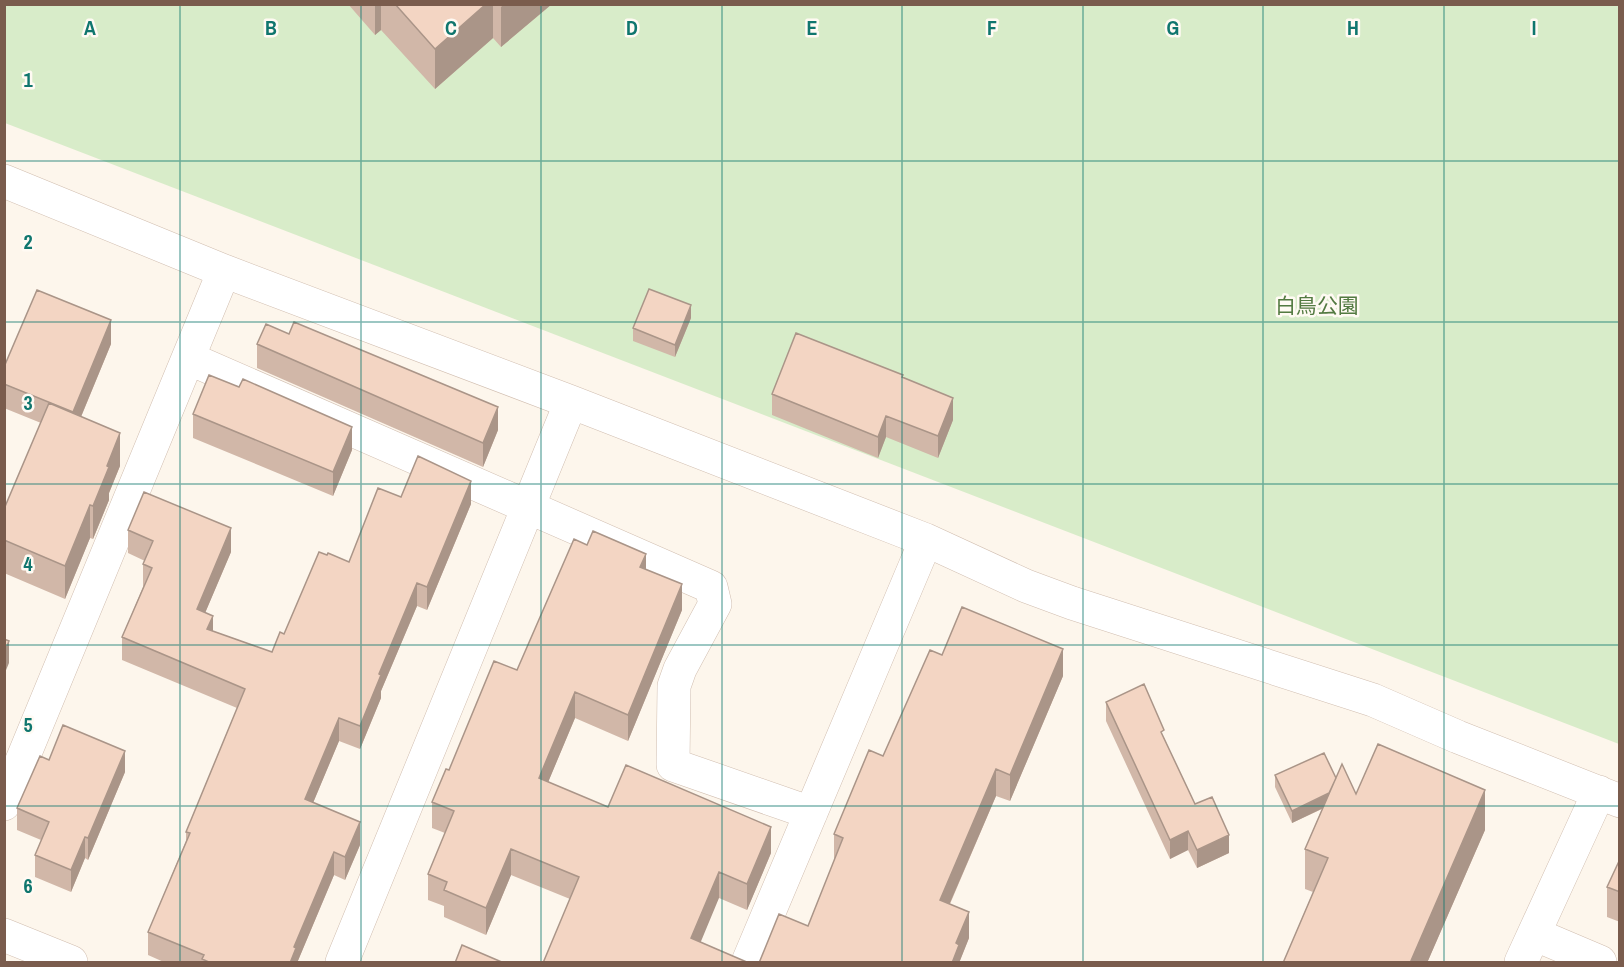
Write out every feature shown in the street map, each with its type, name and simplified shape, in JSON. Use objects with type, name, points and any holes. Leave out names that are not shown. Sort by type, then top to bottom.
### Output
[{"type":"street","points":[[4,181],[224,271],[571,402],[926,540],[1026,586],[1373,700],[1458,737],[1609,797],[1527,948],[1600,963]]},
{"type":"street","points":[[4,804],[224,271]]},
{"type":"street","points":[[188,358],[711,587],[715,604],[680,669],[674,686],[673,765],[811,813]]},
{"type":"street","points":[[342,963],[571,402]]},
{"type":"street","points":[[748,963],[926,540]]},
{"type":"street","points":[[4,935],[71,963]]},
{"type":"green space","name":"白鳥公園","points":[[4,5],[1619,5],[1619,744],[5,123]]},
{"type":"building","points":[[395,4],[486,4],[435,49]]},
{"type":"building","points":[[649,289],[691,305],[675,345],[633,328]]},
{"type":"building","points":[[37,290],[111,320],[73,412],[4,384],[4,367]]},
{"type":"building","points":[[294,322],[498,407],[483,443],[257,344],[266,324],[289,334]]},
{"type":"building","points":[[796,333],[903,375],[902,377],[953,398],[938,436],[886,416],[878,437],[772,394]]},
{"type":"building","points":[[209,375],[239,387],[243,379],[352,427],[333,472],[193,414]]},
{"type":"building","points":[[49,403],[120,433],[93,506],[90,505],[65,566],[4,540],[4,509]]},
{"type":"building","points":[[418,456],[471,481],[427,587],[417,583],[360,726],[339,718],[305,799],[360,822],[345,857],[334,852],[294,947],[296,948],[290,963],[211,963],[202,959],[204,955],[148,932],[190,833],[186,832],[245,689],[122,637],[152,568],[143,564],[153,541],[128,530],[144,492],[231,528],[197,609],[213,616],[207,629],[272,652],[280,632],[284,634],[319,552],[327,555],[328,553],[349,562],[378,488],[401,497]]},
{"type":"building","points":[[593,531],[646,554],[640,567],[682,584],[628,715],[575,692],[539,778],[608,807],[626,765],[771,827],[747,884],[719,872],[691,938],[749,963],[543,963],[579,877],[511,849],[486,908],[444,890],[447,882],[428,874],[454,811],[432,802],[446,769],[449,770],[494,661],[517,670],[574,539],[587,545]]},
{"type":"building","points":[[962,607],[1063,649],[1010,775],[996,769],[940,900],[969,912],[956,943],[959,945],[952,963],[759,963],[779,914],[808,926],[843,838],[834,834],[869,750],[883,756],[930,650],[942,655]]},
{"type":"building","points":[[4,639],[9,641],[4,653]]},
{"type":"building","points":[[1144,684],[1164,730],[1161,732],[1195,804],[1212,797],[1229,835],[1197,850],[1188,831],[1170,840],[1106,702]]},
{"type":"building","points":[[63,725],[125,751],[88,838],[85,837],[71,870],[35,855],[49,822],[17,808],[40,756],[49,760]]},
{"type":"building","points":[[1378,744],[1485,790],[1410,963],[1283,963],[1328,858],[1305,849],[1342,764],[1356,794]]},
{"type":"building","points":[[1324,753],[1336,778],[1329,793],[1292,811],[1275,775]]},
{"type":"building","points":[[1620,859],[1620,892],[1607,887]]},
{"type":"building","points":[[462,945],[504,963],[455,963]]}]
